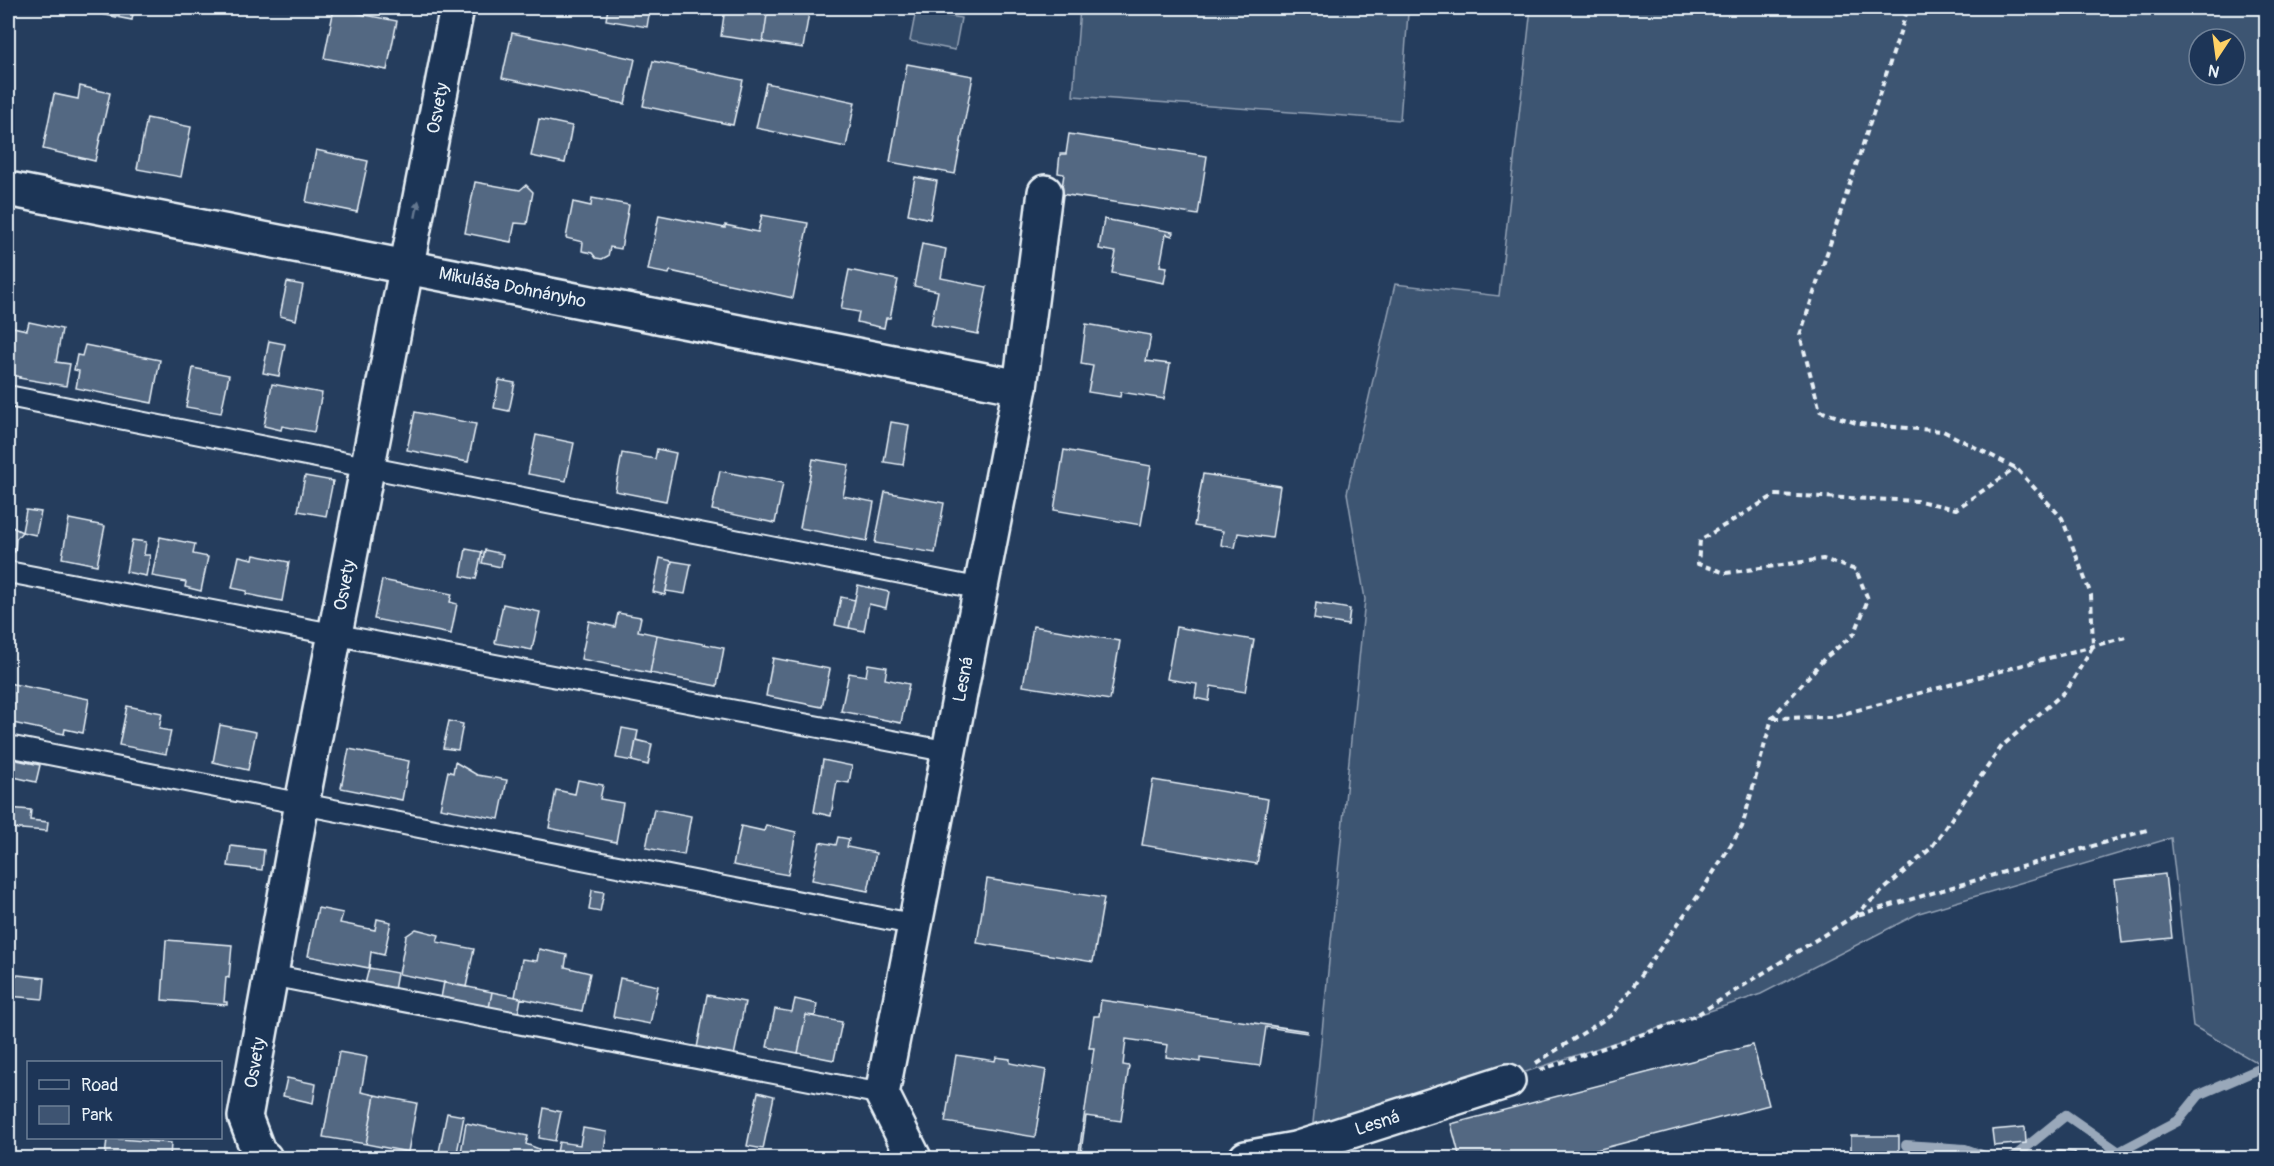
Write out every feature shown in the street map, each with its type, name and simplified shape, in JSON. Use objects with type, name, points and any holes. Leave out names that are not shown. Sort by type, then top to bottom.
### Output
[{"type":"street","name":"Osvety","points":[[265,1158],[259,1154],[245,1117],[302,803],[457,8]]},
{"type":"street","name":"Mikuláša Dohnányho","points":[[8,189],[356,255],[1020,387]]},
{"type":"street","name":"Lesná","points":[[882,1094],[917,925],[1020,387],[1045,192]]},
{"type":"street","name":"Lesná","points":[[1245,1158],[1304,1155],[1508,1082]]},
{"type":"street","points":[[882,1094],[915,1158]]},
{"type":"lane","points":[[8,396],[982,589]]},
{"type":"lane","points":[[8,572],[950,752]]},
{"type":"lane","points":[[8,746],[917,925]]},
{"type":"lane","points":[[270,975],[882,1094]]},
{"type":"path","points":[[1508,1082],[1695,1016],[1854,916],[1931,848],[2002,746],[2067,690],[2093,646],[2091,595],[2062,518],[2016,468],[1943,431],[1859,424],[1820,411],[1800,334],[1908,8]]},
{"type":"path","points":[[1508,1082],[1613,1014],[1703,889],[1742,826],[1772,718],[1824,659],[1855,633],[1868,598],[1856,570],[1823,559],[1726,573],[1698,564],[1700,540],[1775,495],[1919,501],[1956,509],[2016,468]]},
{"type":"path","points":[[1772,718],[1832,717],[2126,637]]},
{"type":"path","points":[[1854,916],[2147,830]]},
{"type":"green space","points":[[1080,8],[1340,8],[1408,13],[1400,120],[1073,96]]},
{"type":"green space","points":[[1531,8],[2266,8],[2266,1068],[2193,1026],[2171,838],[1919,913],[1761,994],[1311,1143],[1365,599],[1347,493],[1395,284],[1499,296]]},
{"type":"green space","points":[[916,10],[961,18],[955,50],[910,41]]},
{"type":"building","points":[[70,8],[134,8],[132,20]]},
{"type":"building","points":[[608,8],[650,8],[647,27],[606,20]]},
{"type":"building","points":[[725,8],[768,8],[763,42],[721,36]]},
{"type":"building","points":[[768,8],[809,13],[803,48],[763,42]]},
{"type":"building","points":[[334,9],[397,21],[387,70],[324,58]]},
{"type":"building","points":[[512,33],[635,59],[625,104],[502,78]]},
{"type":"building","points":[[653,61],[743,80],[733,125],[643,106]]},
{"type":"building","points":[[907,64],[973,76],[955,174],[890,162]]},
{"type":"building","points":[[766,83],[855,102],[846,147],[756,128]]},
{"type":"building","points":[[80,86],[110,93],[95,161],[43,149],[54,94],[78,99]]},
{"type":"building","points":[[147,118],[191,127],[181,177],[137,169]]},
{"type":"building","points":[[539,119],[572,126],[565,163],[531,156]]},
{"type":"building","points":[[1069,134],[1207,156],[1198,215],[1061,194],[1064,174],[1058,173],[1060,154],[1066,154]]},
{"type":"building","points":[[316,150],[368,161],[357,212],[306,202]]},
{"type":"building","points":[[915,177],[937,181],[930,219],[908,214]]},
{"type":"building","points":[[475,182],[520,190],[526,185],[533,192],[527,224],[515,223],[511,242],[465,233]]},
{"type":"building","points":[[592,198],[629,205],[621,249],[610,247],[608,256],[602,259],[596,258],[592,253],[582,251],[583,242],[566,238],[573,202],[591,206]]},
{"type":"building","points":[[659,215],[758,232],[762,215],[808,223],[793,298],[670,271],[669,274],[648,270]]},
{"type":"building","points":[[1104,219],[1173,232],[1172,236],[1166,234],[1160,266],[1167,267],[1164,283],[1112,273],[1116,252],[1099,249]]},
{"type":"building","points":[[922,244],[946,249],[941,278],[987,287],[978,334],[931,325],[938,291],[914,286]]},
{"type":"building","points":[[849,270],[898,280],[890,318],[886,318],[884,328],[857,322],[859,312],[841,309]]},
{"type":"building","points":[[287,282],[303,285],[296,320],[280,316]]},
{"type":"building","points":[[29,322],[62,329],[56,362],[70,364],[66,386],[8,374],[8,326],[27,330]]},
{"type":"building","points":[[1086,324],[1151,335],[1146,361],[1170,364],[1164,399],[1121,392],[1120,397],[1088,392],[1093,366],[1081,364]]},
{"type":"building","points":[[269,341],[285,344],[279,376],[263,373]]},
{"type":"building","points":[[85,345],[160,360],[152,403],[76,388],[79,371],[74,370],[77,355],[82,356]]},
{"type":"building","points":[[193,368],[229,375],[221,413],[186,407]]},
{"type":"building","points":[[499,380],[515,383],[509,411],[494,408]]},
{"type":"building","points":[[272,384],[322,393],[314,432],[282,426],[281,430],[264,426]]},
{"type":"building","points":[[415,412],[476,424],[468,462],[407,450]]},
{"type":"building","points":[[891,422],[909,425],[903,465],[884,462]]},
{"type":"building","points":[[536,435],[574,443],[566,481],[528,474]]},
{"type":"building","points":[[657,449],[676,453],[666,501],[615,491],[622,453],[655,459]]},
{"type":"building","points":[[1064,450],[1151,466],[1141,525],[1054,510]]},
{"type":"building","points":[[813,459],[849,465],[843,496],[874,502],[867,541],[800,528]]},
{"type":"building","points":[[720,471],[783,483],[775,523],[712,510]]},
{"type":"building","points":[[1203,474],[1280,486],[1272,538],[1238,533],[1235,548],[1221,545],[1223,531],[1194,526]]},
{"type":"building","points":[[305,476],[333,481],[326,516],[298,511]]},
{"type":"building","points":[[885,492],[944,503],[935,553],[875,543]]},
{"type":"building","points":[[8,507],[11,508],[8,525]]},
{"type":"building","points":[[26,510],[41,512],[36,535],[22,532]]},
{"type":"building","points":[[69,519],[105,526],[97,565],[62,558]]},
{"type":"building","points":[[8,525],[22,532],[16,539],[15,552],[8,551]]},
{"type":"building","points":[[160,537],[195,544],[193,554],[208,557],[201,591],[185,587],[186,582],[152,576]]},
{"type":"building","points":[[132,540],[146,542],[144,555],[150,555],[146,576],[126,572]]},
{"type":"building","points":[[466,549],[482,552],[476,579],[461,576]]},
{"type":"building","points":[[485,550],[503,554],[501,567],[482,563]]},
{"type":"building","points":[[254,555],[289,562],[282,601],[246,594],[247,591],[232,588],[239,556],[253,559]]},
{"type":"building","points":[[660,558],[672,561],[665,595],[653,592]]},
{"type":"building","points":[[672,561],[691,564],[685,594],[666,591]]},
{"type":"building","points":[[382,580],[452,594],[450,602],[457,604],[451,634],[374,619]]},
{"type":"building","points":[[858,585],[889,592],[886,608],[869,604],[864,631],[849,628]]},
{"type":"building","points":[[841,597],[855,600],[849,628],[835,625]]},
{"type":"building","points":[[1316,603],[1350,609],[1348,625],[1314,619]]},
{"type":"building","points":[[503,604],[540,612],[532,650],[495,643]]},
{"type":"building","points":[[618,613],[641,617],[638,631],[657,635],[650,673],[581,659],[589,621],[615,627]]},
{"type":"building","points":[[1033,626],[1120,641],[1110,700],[1023,686]]},
{"type":"building","points":[[1176,627],[1254,640],[1245,692],[1211,686],[1209,701],[1195,698],[1197,684],[1167,679]]},
{"type":"building","points":[[657,635],[724,648],[717,686],[650,673]]},
{"type":"building","points":[[773,658],[830,669],[822,707],[766,696]]},
{"type":"building","points":[[868,664],[887,667],[885,679],[909,684],[901,723],[841,711],[849,673],[866,676]]},
{"type":"building","points":[[8,683],[89,699],[83,733],[65,729],[64,734],[8,722]]},
{"type":"building","points":[[127,706],[162,713],[159,729],[171,731],[166,754],[119,745]]},
{"type":"building","points":[[449,721],[463,724],[458,750],[443,748]]},
{"type":"building","points":[[220,725],[256,732],[248,770],[213,762]]},
{"type":"building","points":[[622,728],[638,731],[632,761],[616,758]]},
{"type":"building","points":[[636,740],[652,744],[648,765],[632,761]]},
{"type":"building","points":[[349,749],[409,761],[402,800],[341,788]]},
{"type":"building","points":[[12,759],[40,765],[36,782],[9,776]]},
{"type":"building","points":[[823,760],[852,766],[849,783],[837,781],[831,816],[814,812]]},
{"type":"building","points":[[455,762],[477,775],[507,780],[499,819],[440,808],[448,771],[453,773]]},
{"type":"building","points":[[578,780],[603,785],[600,799],[623,803],[616,842],[549,828],[556,790],[575,794]]},
{"type":"building","points":[[1153,780],[1268,799],[1257,864],[1142,845]]},
{"type":"building","points":[[8,808],[31,810],[30,820],[48,822],[47,831],[8,828]]},
{"type":"building","points":[[654,809],[691,816],[684,855],[646,848]]},
{"type":"building","points":[[766,825],[796,832],[788,875],[733,865],[741,826],[764,831]]},
{"type":"building","points":[[838,837],[849,839],[847,847],[876,853],[868,891],[812,880],[820,842],[836,845]]},
{"type":"building","points":[[231,846],[264,850],[262,870],[228,866]]},
{"type":"building","points":[[2266,864],[2266,902],[2260,865]]},
{"type":"building","points":[[2165,874],[2172,938],[2122,943],[2115,880]]},
{"type":"building","points":[[987,879],[1104,898],[1093,962],[977,943]]},
{"type":"building","points":[[592,890],[604,892],[600,912],[589,910]]},
{"type":"building","points":[[318,908],[343,913],[340,923],[375,930],[377,919],[391,922],[384,955],[371,952],[369,968],[308,956]]},
{"type":"building","points":[[416,929],[439,935],[437,942],[474,949],[466,987],[399,974],[406,936]]},
{"type":"building","points":[[166,940],[232,945],[229,978],[226,977],[224,1002],[227,1002],[227,1005],[162,1000]]},
{"type":"building","points":[[539,949],[567,955],[565,967],[590,973],[582,1011],[515,997],[522,959],[537,961]]},
{"type":"building","points":[[369,968],[397,973],[394,990],[365,984]]},
{"type":"building","points":[[8,974],[45,978],[43,999],[8,996]]},
{"type":"building","points":[[620,978],[658,986],[650,1024],[613,1017]]},
{"type":"building","points":[[444,982],[492,992],[489,1008],[441,998]]},
{"type":"building","points":[[492,992],[521,998],[518,1014],[489,1008]]},
{"type":"building","points":[[707,995],[745,1002],[734,1056],[697,1048]]},
{"type":"building","points":[[795,999],[817,1004],[815,1016],[806,1015],[798,1053],[767,1047],[775,1009],[792,1012]]},
{"type":"building","points":[[1101,1000],[1307,1031],[1307,1033],[1266,1027],[1260,1066],[1200,1058],[1200,1062],[1166,1057],[1168,1045],[1126,1039],[1123,1065],[1129,1066],[1121,1121],[1086,1116],[1081,1152],[1079,1152],[1094,1048],[1089,1048],[1094,1016],[1099,1016]]},
{"type":"building","points":[[806,1015],[842,1022],[834,1060],[798,1053]]},
{"type":"building","points":[[1753,1045],[1769,1105],[1566,1158],[1460,1158],[1451,1124]]},
{"type":"building","points":[[339,1052],[367,1057],[361,1092],[375,1095],[366,1144],[323,1137]]},
{"type":"building","points":[[956,1055],[995,1061],[996,1057],[1010,1059],[1010,1063],[1046,1070],[1035,1137],[945,1122]]},
{"type":"building","points":[[287,1078],[316,1084],[313,1103],[283,1096]]},
{"type":"building","points":[[758,1092],[774,1096],[763,1149],[747,1146]]},
{"type":"building","points":[[375,1095],[417,1103],[408,1152],[366,1144]]},
{"type":"building","points":[[544,1108],[561,1112],[555,1141],[539,1138]]},
{"type":"building","points":[[447,1113],[464,1116],[456,1158],[438,1157]]},
{"type":"building","points":[[466,1123],[528,1136],[526,1144],[539,1149],[539,1158],[460,1158]]},
{"type":"building","points":[[2025,1127],[2026,1143],[1994,1146],[1992,1130]]},
{"type":"building","points":[[583,1128],[607,1132],[604,1150],[625,1154],[624,1158],[556,1158],[559,1142],[580,1145]]},
{"type":"building","points":[[1851,1136],[1899,1136],[1899,1158],[1851,1158]]},
{"type":"building","points":[[107,1139],[171,1143],[170,1158],[105,1158]]},
{"type":"building","points":[[2058,1151],[2075,1152],[2075,1158],[2058,1158]]},
{"type":"waterway","points":[[2013,1158],[2066,1115],[2119,1152],[2178,1121],[2199,1095],[2266,1066]]},
{"type":"waterway","points":[[1906,1145],[1965,1149],[1990,1158]]}]
